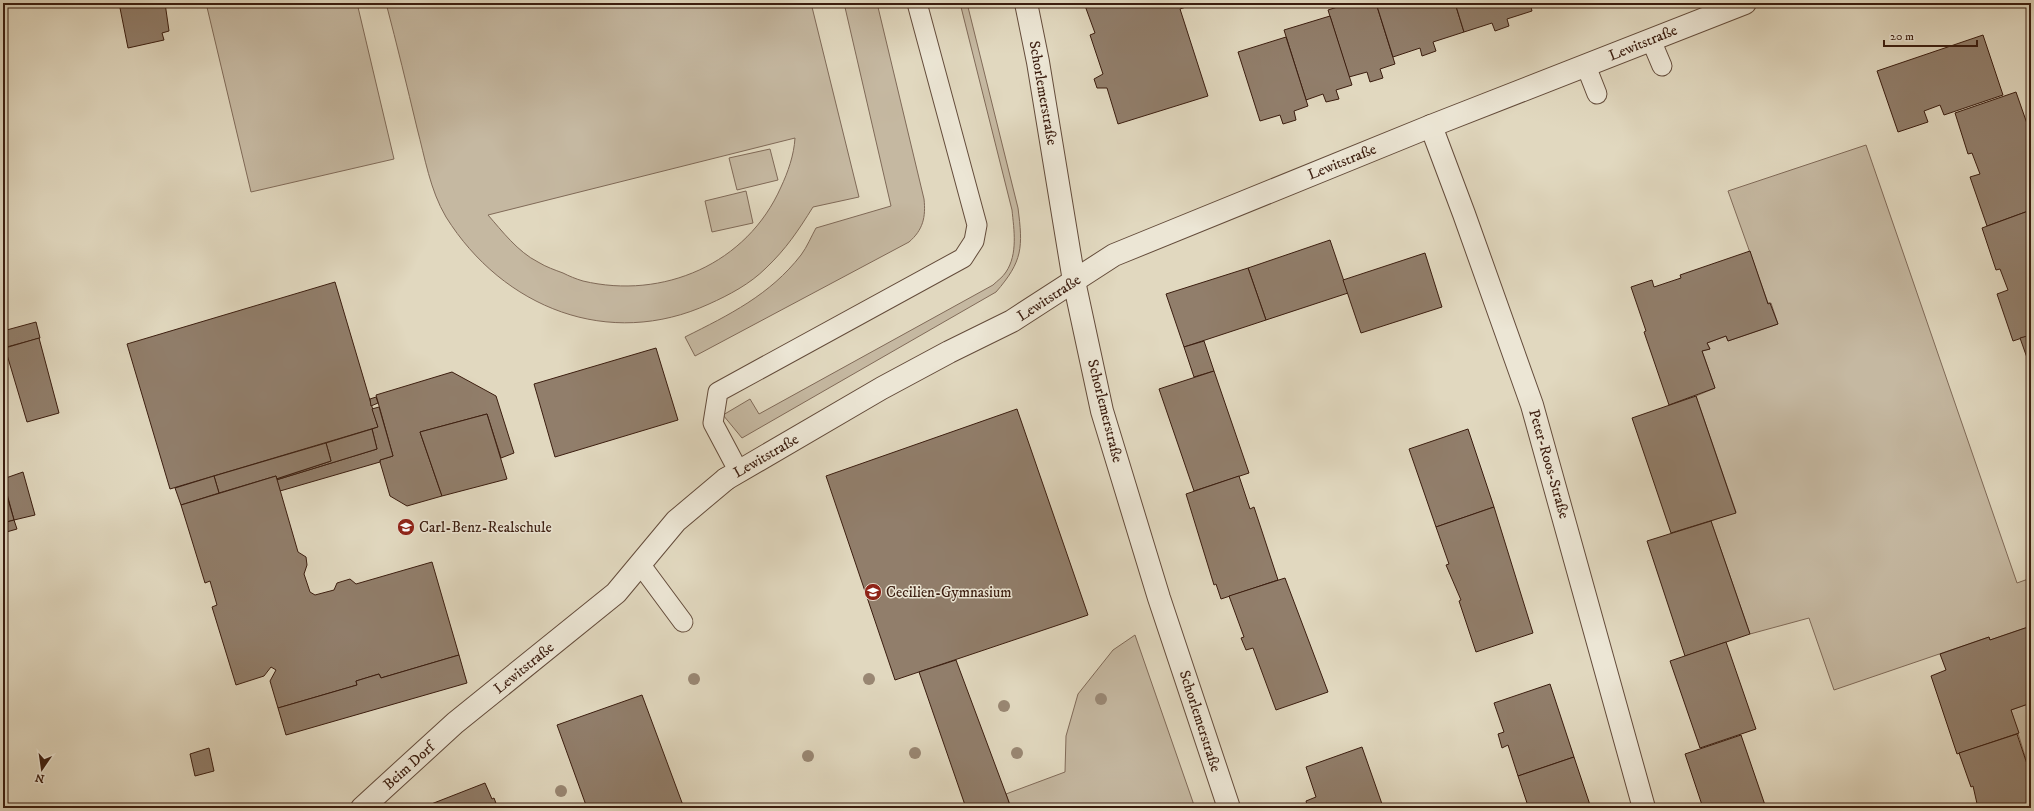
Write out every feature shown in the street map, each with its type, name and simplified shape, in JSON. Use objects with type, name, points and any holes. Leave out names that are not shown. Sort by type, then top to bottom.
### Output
[{"type":"street","name":"Schorlemerstraße","points":[[1026,3],[1038,62],[1074,281],[1102,411],[1159,598],[1229,808]]},
{"type":"street","name":"Lewitstraße","points":[[455,723],[616,593],[676,521],[732,476],[888,384],[1012,321],[1114,255],[1431,126],[1652,40],[1724,7],[1745,3]]},
{"type":"street","name":"Peter-Roos-Straße","points":[[1431,126],[1532,405],[1644,808]]},
{"type":"street","name":"Beim Dorf","points":[[362,808],[455,723]]},
{"type":"lane","points":[[732,476],[713,423],[718,392],[963,258],[974,241],[977,225],[917,3]]},
{"type":"lane","points":[[1652,40],[1662,66]]},
{"type":"lane","points":[[1586,66],[1597,94]]},
{"type":"lane","points":[[640,564],[683,622]]},
{"type":"shaded area","points":[[206,3],[357,3],[394,159],[251,192]]},
{"type":"shaded area","points":[[386,3],[811,3],[859,197],[813,207],[780,254],[766,268],[739,289],[709,304],[671,317],[634,323],[597,321],[561,312],[528,297],[497,275],[470,249],[440,207],[428,174]],"holes":[[[795,138],[790,163],[781,187],[766,214],[747,237],[725,256],[699,270],[672,280],[643,285],[613,286],[583,281],[547,267],[531,258],[511,241],[488,215]]]},
{"type":"shaded area","points":[[844,3],[877,3],[924,199],[924,217],[918,233],[909,242],[695,356],[685,337],[748,303],[776,282],[801,255],[816,228],[891,206]]},
{"type":"shaded area","points":[[960,3],[967,3],[1018,208],[1020,244],[1019,253],[1012,271],[996,292],[742,438],[723,415],[750,399],[759,414],[993,285],[1005,274],[1010,265],[1014,250],[1012,210]]},
{"type":"shaded area","points":[[1866,145],[2017,583],[2031,578],[2031,626],[1990,640],[1989,637],[1834,690],[1809,618],[1750,634],[1711,521],[1736,512],[1696,396],[1715,388],[1702,351],[1710,349],[1707,343],[1726,336],[1728,341],[1778,324],[1771,303],[1768,303],[1728,191]]},
{"type":"shaded area","points":[[770,149],[778,180],[737,190],[729,158]]},
{"type":"shaded area","points":[[746,191],[753,223],[712,232],[705,201]]},
{"type":"shaded area","points":[[1135,635],[1195,808],[1011,808],[1006,794],[1065,772],[1066,736],[1078,694],[1113,650]]},
{"type":"shaded area","points":[[2031,703],[2031,776],[2011,710]]},
{"type":"building","points":[[119,3],[165,3],[169,31],[162,33],[164,40],[128,48]]},
{"type":"building","points":[[1084,3],[1184,3],[1186,7],[1180,9],[1208,96],[1118,124],[1107,88],[1097,88],[1094,79],[1103,74],[1090,35],[1095,33]]},
{"type":"building","points":[[1350,3],[1376,3],[1395,64],[1380,69],[1383,78],[1370,82],[1367,72],[1349,77],[1328,10]]},
{"type":"building","points":[[1376,3],[1455,3],[1464,32],[1433,42],[1436,51],[1422,56],[1420,48],[1393,57]]},
{"type":"building","points":[[1455,3],[1530,3],[1532,11],[1507,19],[1509,26],[1495,31],[1492,23],[1464,32]]},
{"type":"building","points":[[1330,16],[1352,85],[1336,90],[1339,99],[1326,102],[1323,94],[1306,100],[1284,30]]},
{"type":"building","points":[[1983,35],[2003,95],[1944,115],[1940,105],[1924,111],[1928,122],[1898,132],[1877,71]]},
{"type":"building","points":[[1286,37],[1308,106],[1294,111],[1296,120],[1283,124],[1280,115],[1260,121],[1238,52]]},
{"type":"building","points":[[2016,92],[2031,135],[2031,210],[1987,226],[1970,177],[1980,174],[1972,153],[1968,154],[1955,113]]},
{"type":"building","points":[[2031,210],[2031,335],[2013,341],[1997,294],[2008,290],[2000,269],[1996,270],[1982,228]]},
{"type":"building","points":[[1330,240],[1348,293],[1266,320],[1248,268]]},
{"type":"building","points":[[1750,251],[1768,304],[1770,303],[1778,324],[1728,341],[1726,336],[1707,343],[1710,349],[1702,351],[1715,388],[1669,405],[1644,332],[1646,331],[1631,287],[1652,280],[1654,287],[1681,278],[1680,275]]},
{"type":"building","points":[[1425,253],[1442,307],[1361,333],[1343,280]]},
{"type":"building","points":[[1248,268],[1266,320],[1184,347],[1166,294]]},
{"type":"building","points":[[335,282],[378,427],[170,489],[127,344]]},
{"type":"building","points":[[36,322],[40,338],[3,348],[3,331]]},
{"type":"building","points":[[2031,335],[2031,369],[2020,338]]},
{"type":"building","points":[[39,338],[59,413],[27,422],[5,348]]},
{"type":"building","points":[[1204,341],[1214,371],[1194,377],[1184,347]]},
{"type":"building","points":[[656,348],[678,420],[555,457],[534,384]]},
{"type":"building","points":[[1214,371],[1249,473],[1194,491],[1159,389]]},
{"type":"building","points":[[452,372],[496,396],[514,453],[501,458],[487,414],[420,432],[442,496],[407,506],[390,496],[380,462],[380,460],[393,456],[376,395]]},
{"type":"building","points":[[1696,396],[1736,513],[1671,533],[1632,418]]},
{"type":"building","points":[[376,397],[378,403],[371,406],[370,399]]},
{"type":"building","points":[[379,407],[393,456],[380,460],[380,462],[280,491],[276,480],[377,449],[372,429],[378,427],[372,409]]},
{"type":"building","points":[[1017,409],[1088,615],[895,680],[826,476]]},
{"type":"building","points":[[487,414],[507,479],[442,496],[420,432]]},
{"type":"building","points":[[372,429],[377,449],[276,480],[331,461],[326,443]]},
{"type":"building","points":[[1468,429],[1494,507],[1436,527],[1409,449]]},
{"type":"building","points":[[326,443],[331,461],[276,479],[276,476],[219,493],[214,476]]},
{"type":"building","points":[[23,472],[35,515],[14,520],[3,479]]},
{"type":"building","points":[[214,476],[219,493],[181,505],[175,488]]},
{"type":"building","points":[[276,476],[298,552],[306,557],[307,565],[304,574],[310,592],[315,595],[334,590],[337,583],[350,579],[356,584],[432,562],[459,655],[381,678],[379,674],[356,681],[357,685],[278,708],[270,681],[276,670],[271,667],[264,676],[236,685],[212,607],[217,605],[210,581],[205,583],[181,505]]},
{"type":"building","points":[[1239,476],[1250,509],[1254,507],[1278,580],[1221,599],[1216,584],[1214,585],[1186,494]]},
{"type":"building","points":[[3,482],[14,520],[3,523]]},
{"type":"building","points":[[1494,507],[1533,633],[1476,652],[1459,601],[1461,600],[1446,565],[1449,564],[1436,527]]},
{"type":"building","points":[[14,520],[17,529],[3,533],[3,523]]},
{"type":"building","points":[[1711,521],[1750,634],[1685,656],[1647,541]]},
{"type":"building","points":[[1285,578],[1328,692],[1276,710],[1253,648],[1246,650],[1241,638],[1244,637],[1229,596]]},
{"type":"building","points":[[2031,626],[2031,703],[2011,710],[2019,733],[1957,754],[1931,676],[1946,670],[1940,654],[1989,637],[1990,640]]},
{"type":"building","points":[[1726,642],[1756,729],[1700,748],[1670,661]]},
{"type":"building","points":[[459,655],[467,683],[286,735],[278,708],[357,685],[356,681],[379,674],[381,678]]},
{"type":"building","points":[[956,660],[1011,808],[966,808],[919,672]]},
{"type":"building","points":[[1550,684],[1574,757],[1518,776],[1508,745],[1502,748],[1498,734],[1504,732],[1494,703]]},
{"type":"building","points":[[642,695],[684,808],[587,808],[557,725]]},
{"type":"building","points":[[2017,734],[2031,776],[2031,808],[1978,808],[1973,786],[1971,787],[1959,753]]},
{"type":"building","points":[[1741,735],[1766,808],[1703,808],[1685,754]]},
{"type":"building","points":[[1362,747],[1382,804],[1376,808],[1308,808],[1306,801],[1316,797],[1306,767]]},
{"type":"building","points":[[209,748],[214,771],[195,776],[190,754]]},
{"type":"building","points":[[1574,757],[1591,808],[1523,808],[1528,806],[1518,776]]},
{"type":"building","points":[[485,783],[492,799],[494,798],[497,806],[496,808],[421,808]]},
{"type":"place","name":"Carl-Benz-Realschule","points":[[406,527]]},
{"type":"place","name":"Cecilien-Gymnasium","points":[[873,592]]}]
